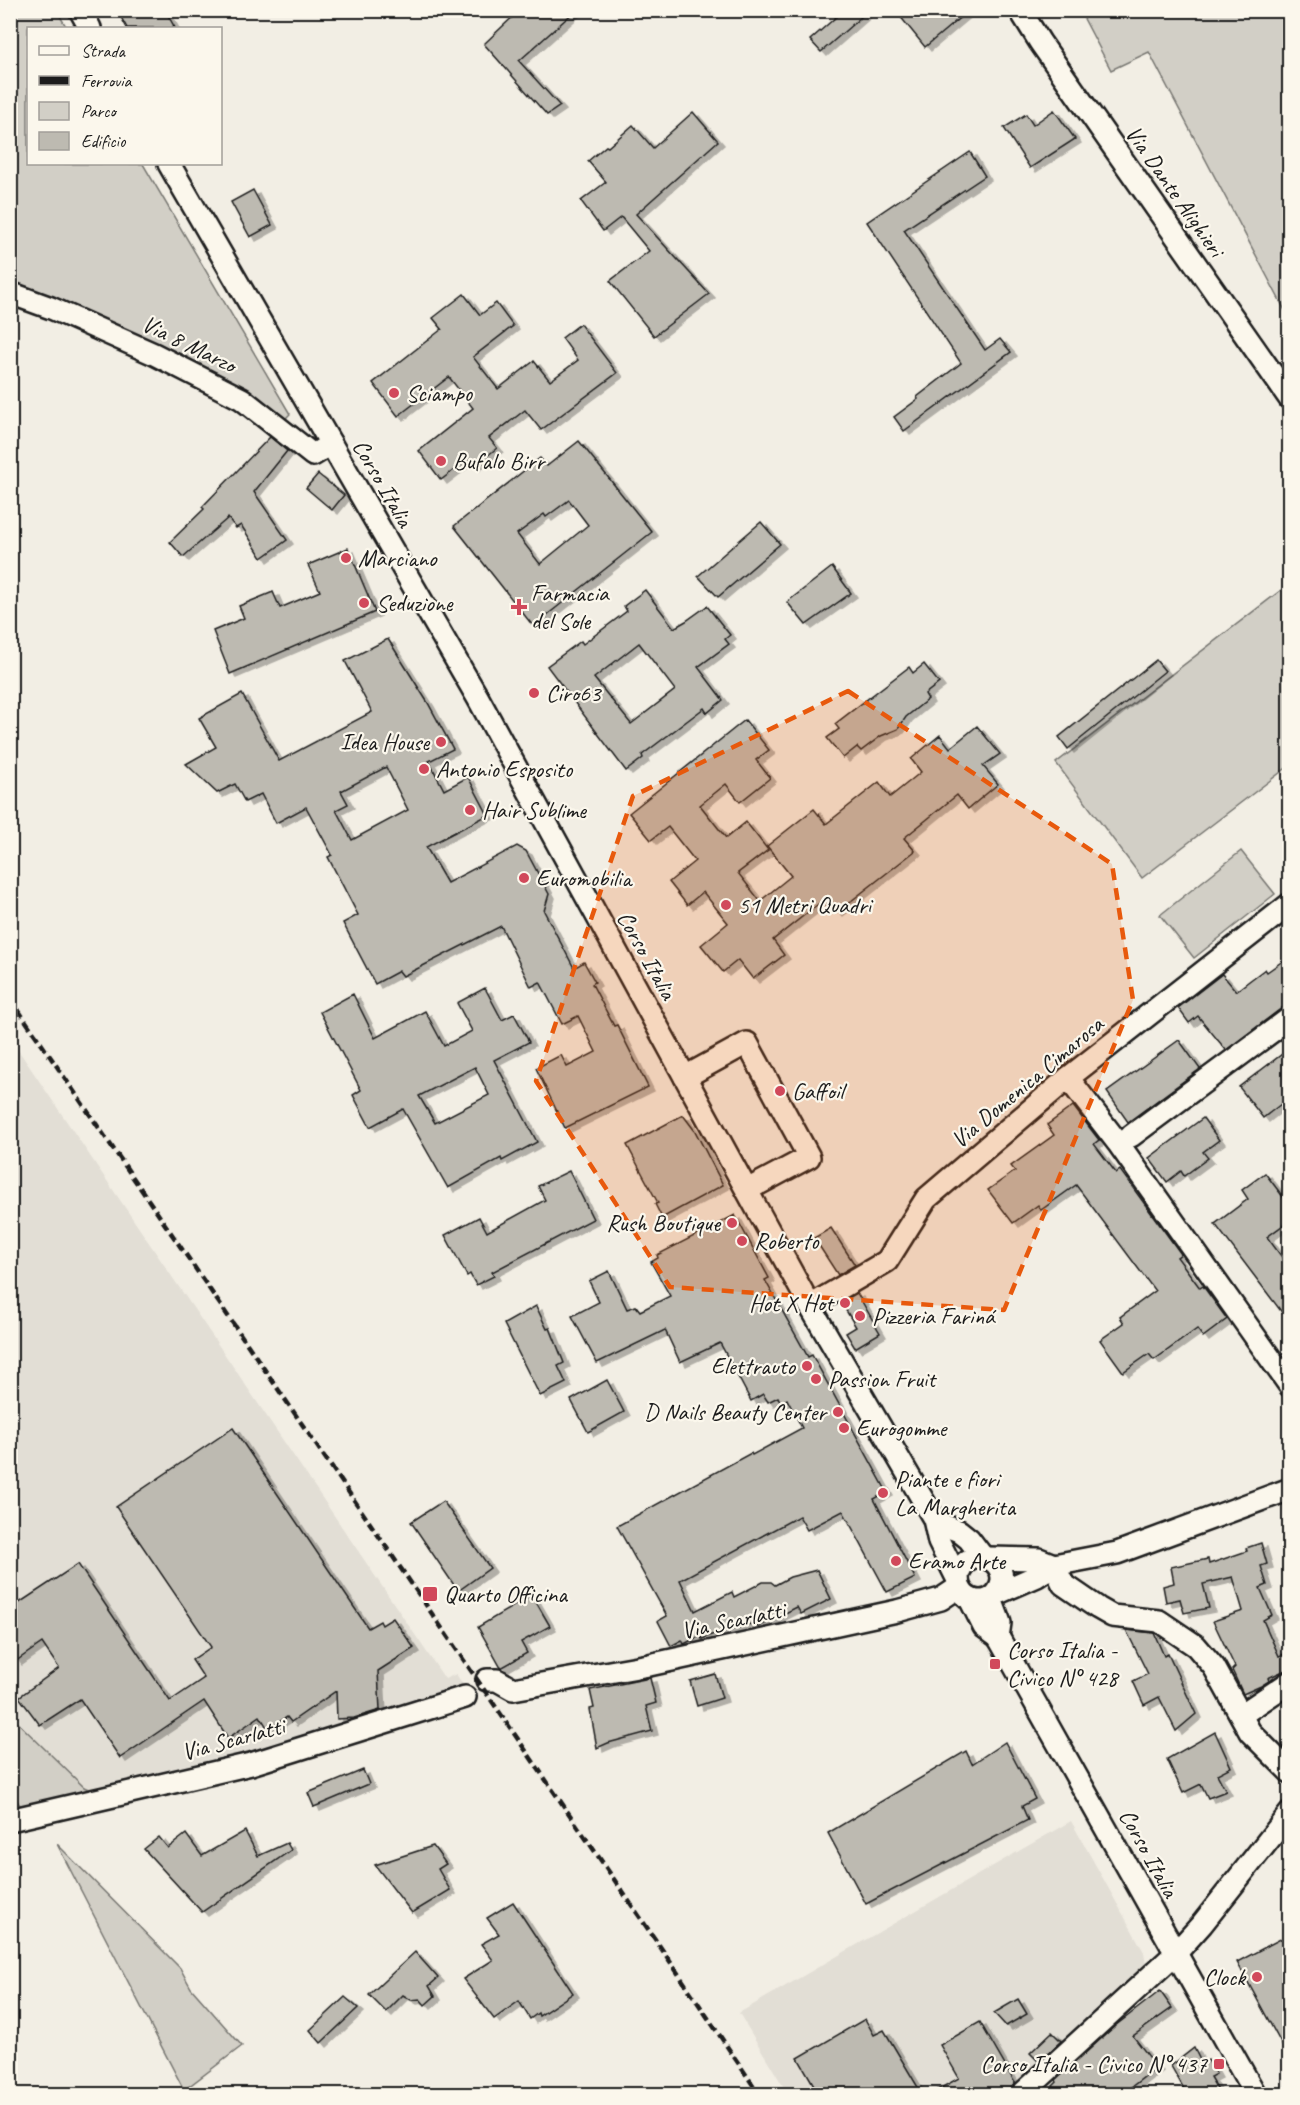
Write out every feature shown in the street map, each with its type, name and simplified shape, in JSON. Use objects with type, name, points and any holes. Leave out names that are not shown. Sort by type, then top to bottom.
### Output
[{"type":"street","points":[[80,10],[89,27]]},
{"type":"street","name":"Via Dante Alighieri","points":[[1020,10],[1040,42],[1290,399]]},
{"type":"street","name":"Corso Italia","points":[[170,165],[478,698],[810,1305],[935,1522],[939,1542],[962,1589],[984,1627],[998,1637],[1255,2094]]},
{"type":"street","name":"Via 8 Marzo","points":[[10,293],[51,308],[154,354],[242,399],[313,455],[331,444]]},
{"type":"street","name":"Via Domenica Cimarosa","points":[[810,1305],[887,1261],[926,1199],[1068,1078],[1290,904]]},
{"type":"street","points":[[1131,1136],[1290,1018]]},
{"type":"street","points":[[685,1077],[747,1043],[809,1157],[747,1191]]},
{"type":"street","points":[[1068,1078],[1118,1143],[1290,1386]]},
{"type":"street","points":[[1054,1565],[1039,1559],[985,1557],[967,1560],[962,1566],[962,1589],[984,1601],[1037,1576],[1054,1565],[1117,1552],[1290,1489]]},
{"type":"street","points":[[935,1522],[959,1532],[969,1539],[985,1557],[1000,1567],[1003,1580],[995,1596]]},
{"type":"street","points":[[1054,1565],[1058,1578],[1063,1584],[1112,1616],[1159,1622],[1196,1646],[1214,1667],[1250,1732],[1290,1772]]},
{"type":"street","name":"Via Scarlatti","points":[[487,1680],[497,1680],[513,1689],[645,1656],[897,1611],[941,1599],[962,1589]]},
{"type":"street","name":"Corso Italia","points":[[995,1596],[1000,1623],[998,1637]]},
{"type":"street","points":[[1241,1715],[1290,1682]]},
{"type":"street","name":"Via Scarlatti","points":[[10,1820],[251,1764],[465,1697]]},
{"type":"street","points":[[1022,2094],[1175,1954],[1202,1924],[1290,1813]]},
{"type":"highlighted area","points":[[848,691],[1112,864],[1133,1000],[1004,1310],[670,1287],[536,1081],[633,796]]},
{"type":"shaded area","points":[[10,1038],[445,1679],[456,1674],[475,1703],[328,1746],[288,1743],[97,1793],[85,1787],[11,1715]]},
{"type":"shaded area","points":[[1071,1821],[1144,1952],[1146,1966],[1017,2086],[1002,2094],[788,2094],[739,2013]]},
{"type":"green space","points":[[11,11],[57,11],[66,27],[27,27],[27,165],[144,165],[290,414],[283,421],[11,286]]},
{"type":"green space","points":[[1080,11],[1289,11],[1289,318],[1149,52],[1111,70]]},
{"type":"green space","points":[[1289,584],[1289,766],[1142,878],[1056,763]]},
{"type":"green space","points":[[1241,851],[1275,894],[1194,958],[1160,915]]},
{"type":"green space","points":[[10,1715],[84,1787],[97,1793],[21,1807],[11,1791]]},
{"type":"green space","points":[[57,1844],[180,1968],[191,1988],[242,2046],[184,2090]]},
{"type":"building","points":[[117,10],[165,10],[174,27],[126,27]]},
{"type":"building","points":[[520,10],[576,10],[519,61],[560,106],[547,115],[484,44]]},
{"type":"building","points":[[844,10],[869,10],[821,52],[810,40]]},
{"type":"building","points":[[895,10],[969,10],[925,47]]},
{"type":"building","points":[[1054,110],[1075,139],[1030,168],[1004,128],[1026,114],[1033,125]]},
{"type":"building","points":[[693,112],[718,141],[636,214],[709,294],[654,336],[610,281],[649,251],[621,217],[603,231],[581,201],[606,182],[588,161],[606,146],[608,147],[633,125],[653,148]]},
{"type":"building","points":[[970,152],[985,176],[904,230],[985,350],[1000,339],[1011,352],[904,431],[894,417],[961,363],[867,222]]},
{"type":"building","points":[[253,190],[272,225],[250,237],[231,202]]},
{"type":"building","points":[[464,294],[480,315],[496,303],[513,326],[473,357],[498,389],[534,361],[550,381],[578,360],[562,338],[580,324],[617,373],[541,430],[525,410],[489,438],[497,448],[473,467],[467,460],[441,480],[419,451],[473,408],[449,377],[398,416],[373,383],[442,329],[433,318]]},
{"type":"building","points":[[270,437],[287,451],[254,492],[287,540],[262,558],[241,525],[236,528],[228,518],[183,557],[170,542],[204,509],[202,507]]},
{"type":"building","points":[[579,441],[652,532],[533,626],[454,526],[540,458],[547,466]],"holes":[[[569,500],[588,525],[540,564],[517,534],[544,514],[546,517]]]},
{"type":"building","points":[[318,474],[344,495],[332,510],[306,488]]},
{"type":"building","points":[[761,522],[780,544],[718,597],[698,576]]},
{"type":"building","points":[[348,548],[375,612],[230,674],[213,631],[244,618],[239,606],[273,592],[280,608],[320,591],[308,565]]},
{"type":"building","points":[[832,567],[851,593],[806,625],[787,602]]},
{"type":"building","points":[[645,590],[674,628],[707,606],[730,635],[725,639],[729,644],[698,667],[723,700],[707,713],[704,708],[642,755],[643,758],[626,771],[547,666],[581,641],[583,644],[627,611],[624,606]],"holes":[[[639,643],[675,690],[631,724],[594,678]]]},
{"type":"building","points":[[388,639],[428,703],[453,749],[429,761],[444,790],[468,777],[488,815],[426,847],[447,883],[517,846],[526,851],[549,894],[544,911],[574,968],[584,962],[595,982],[592,984],[614,1026],[617,1025],[648,1087],[565,1128],[536,1068],[561,1055],[567,1067],[596,1052],[578,1016],[562,1024],[540,982],[531,987],[501,926],[403,976],[399,971],[375,984],[343,923],[358,915],[328,857],[332,855],[306,807],[276,823],[261,794],[245,802],[235,784],[217,793],[186,764],[216,747],[199,718],[242,694],[279,761],[372,712],[345,661]],"holes":[[[386,767],[408,810],[352,840],[336,810],[348,804],[341,791]]]},
{"type":"building","points":[[1156,660],[1165,671],[1068,749],[1059,737]]},
{"type":"building","points":[[924,664],[939,683],[925,694],[928,699],[906,717],[898,729],[881,736],[861,751],[857,747],[843,758],[827,738],[839,729],[835,724],[909,667],[913,673]]},
{"type":"building","points":[[745,720],[769,750],[756,760],[770,778],[740,802],[726,784],[700,805],[726,838],[746,822],[768,850],[738,873],[760,901],[791,876],[767,846],[814,809],[826,824],[879,782],[890,797],[921,772],[911,759],[940,735],[950,748],[977,726],[1000,754],[983,766],[998,784],[968,809],[957,795],[904,838],[915,851],[837,912],[826,898],[773,940],[784,955],[753,979],[738,960],[723,972],[701,945],[728,923],[703,892],[687,905],[669,882],[695,861],[668,827],[651,840],[629,813]]},
{"type":"building","points":[[1290,956],[1290,1005],[1282,1008],[1226,1050],[1198,1016],[1189,1023],[1178,1008],[1222,974],[1236,991],[1265,969],[1267,972]]},
{"type":"building","points":[[485,988],[502,1020],[514,1014],[529,1042],[494,1060],[537,1142],[502,1161],[501,1158],[448,1188],[403,1109],[370,1127],[353,1095],[361,1090],[320,1012],[353,994],[375,1038],[425,1011],[444,1046],[472,1031],[457,1003]],"holes":[[[475,1067],[489,1095],[435,1123],[419,1096]]]},
{"type":"building","points":[[1179,1040],[1200,1069],[1128,1122],[1107,1092]]},
{"type":"building","points":[[1290,1048],[1290,1097],[1263,1118],[1239,1087]]},
{"type":"building","points":[[1073,1106],[1099,1140],[1094,1144],[1116,1173],[1120,1170],[1181,1254],[1177,1257],[1200,1288],[1203,1286],[1227,1319],[1203,1337],[1197,1329],[1154,1360],[1149,1354],[1123,1372],[1100,1340],[1124,1323],[1120,1317],[1155,1291],[1076,1185],[1041,1210],[1038,1205],[1013,1223],[988,1190],[1015,1171],[1011,1166],[1054,1135],[1047,1125]]},
{"type":"building","points":[[683,1115],[695,1131],[723,1185],[662,1218],[655,1204],[658,1203],[627,1145]]},
{"type":"building","points":[[1203,1118],[1219,1140],[1203,1152],[1208,1158],[1184,1176],[1181,1171],[1167,1182],[1149,1158]]},
{"type":"building","points":[[569,1171],[593,1219],[492,1272],[494,1276],[476,1285],[470,1274],[467,1276],[445,1235],[479,1217],[487,1232],[545,1200],[538,1186]]},
{"type":"building","points":[[1265,1173],[1290,1206],[1290,1220],[1267,1237],[1290,1268],[1290,1323],[1215,1224],[1248,1199],[1242,1190]]},
{"type":"building","points":[[735,1215],[769,1278],[765,1280],[808,1357],[812,1355],[887,1492],[874,1499],[915,1578],[887,1592],[843,1511],[807,1530],[799,1516],[680,1580],[695,1611],[732,1592],[734,1597],[763,1582],[771,1582],[775,1585],[790,1577],[817,1570],[831,1599],[801,1614],[797,1607],[758,1627],[754,1623],[731,1630],[728,1628],[702,1639],[700,1636],[684,1644],[682,1640],[671,1646],[658,1621],[667,1616],[617,1526],[802,1428],[787,1399],[781,1403],[778,1397],[768,1402],[763,1394],[751,1401],[720,1343],[680,1362],[665,1330],[597,1363],[572,1316],[599,1302],[589,1281],[609,1271],[627,1309],[636,1306],[640,1311],[670,1296],[651,1262],[658,1258],[657,1255]]},
{"type":"building","points":[[831,1228],[855,1265],[838,1275],[814,1238]]},
{"type":"building","points":[[857,1293],[880,1333],[855,1348],[846,1333],[856,1327],[841,1302]]},
{"type":"building","points":[[536,1306],[547,1329],[550,1328],[564,1363],[558,1366],[566,1383],[540,1396],[504,1324]]},
{"type":"building","points":[[607,1380],[624,1412],[588,1432],[571,1400]]},
{"type":"building","points":[[233,1428],[368,1628],[380,1621],[382,1625],[393,1618],[414,1648],[378,1671],[380,1710],[354,1718],[337,1719],[336,1691],[291,1722],[287,1717],[268,1729],[260,1716],[228,1738],[204,1701],[120,1758],[80,1699],[40,1725],[19,1697],[59,1668],[42,1643],[16,1661],[10,1652],[10,1609],[78,1564],[170,1701],[204,1678],[192,1660],[211,1647],[116,1507]]},
{"type":"building","points":[[443,1501],[490,1568],[458,1591],[411,1522]]},
{"type":"building","points":[[1261,1543],[1267,1564],[1261,1566],[1267,1585],[1260,1588],[1272,1615],[1263,1620],[1279,1656],[1290,1652],[1290,1668],[1268,1678],[1269,1681],[1243,1694],[1232,1670],[1235,1667],[1213,1621],[1243,1611],[1233,1577],[1203,1584],[1209,1608],[1184,1613],[1180,1599],[1166,1602],[1163,1586],[1174,1583],[1171,1567],[1208,1559],[1209,1564],[1247,1551],[1246,1548]]},
{"type":"building","points":[[532,1595],[550,1626],[521,1642],[527,1653],[501,1668],[478,1627]]},
{"type":"building","points":[[1126,1630],[1154,1633],[1164,1656],[1168,1654],[1196,1714],[1176,1731],[1159,1697],[1144,1705],[1133,1681],[1148,1674]]},
{"type":"building","points":[[715,1674],[722,1698],[697,1706],[690,1681]]},
{"type":"building","points":[[650,1678],[656,1703],[646,1706],[652,1731],[597,1748],[590,1709],[594,1708],[590,1690]]},
{"type":"building","points":[[1215,1732],[1231,1767],[1217,1774],[1226,1791],[1208,1798],[1201,1784],[1183,1793],[1167,1759]]},
{"type":"building","points":[[1005,1742],[1035,1799],[1022,1806],[1028,1820],[866,1904],[828,1833],[966,1751],[972,1764]]},
{"type":"building","points":[[363,1770],[369,1784],[314,1807],[308,1793]]},
{"type":"building","points":[[245,1831],[258,1856],[287,1843],[291,1850],[202,1912],[144,1849],[159,1837],[168,1848],[186,1834],[202,1856]]},
{"type":"building","points":[[433,1846],[446,1864],[438,1869],[450,1890],[412,1913],[375,1865]]},
{"type":"building","points":[[513,1902],[573,1993],[539,2016],[538,2013],[530,2019],[519,2001],[494,2019],[463,1979],[493,1960],[481,1944],[499,1934],[487,1918]]},
{"type":"building","points":[[1290,1934],[1290,2060],[1237,1962]]},
{"type":"building","points":[[415,1952],[438,1978],[429,1986],[435,1996],[425,2005],[420,1999],[411,2000],[403,1995],[386,2012],[369,1995]]},
{"type":"building","points":[[1160,1991],[1172,2008],[1133,2036],[1157,2067],[1122,2094],[1060,2094],[1053,2086],[1056,2080],[1115,2026]]},
{"type":"building","points":[[345,1997],[358,2008],[321,2043],[310,2030]]},
{"type":"building","points":[[1018,1999],[1027,2014],[1006,2026],[994,2013]]},
{"type":"building","points":[[865,2019],[874,2035],[884,2030],[922,2094],[819,2094],[798,2058]]},
{"type":"building","points":[[980,2022],[1015,2083],[1010,2090],[1002,2094],[930,2094],[959,2078],[940,2045]]},
{"type":"building","points":[[1052,2032],[1061,2041],[1039,2062],[1030,2053]]},
{"type":"building","points":[[1194,2048],[1202,2064],[1208,2060],[1216,2074],[1210,2077],[1220,2094],[1187,2094],[1171,2066]]},
{"type":"railway","points":[[10,998],[759,2094]]},
{"type":"place","name":"Sciampo","points":[[394,393]]},
{"type":"place","name":"Bufalo Birr","points":[[441,461]]},
{"type":"place","name":"Marciano","points":[[346,558]]},
{"type":"place","name":"Seduzione","points":[[364,603]]},
{"type":"place","name":"Farmacia del Sole","points":[[519,607]]},
{"type":"place","name":"Ciro63","points":[[534,693]]},
{"type":"place","name":"Idea House","points":[[441,742]]},
{"type":"place","name":"Antonio Esposito","points":[[424,769]]},
{"type":"place","name":"Hair Sublime","points":[[470,810]]},
{"type":"place","name":"Euromobilia","points":[[524,878]]},
{"type":"place","name":"51 Metri Quadri","points":[[726,905]]},
{"type":"place","name":"Gaffoil","points":[[780,1091]]},
{"type":"place","name":"Rush Boutique","points":[[732,1223]]},
{"type":"place","name":"Roberto","points":[[742,1241]]},
{"type":"place","name":"Hot X Hot","points":[[845,1303]]},
{"type":"place","name":"Pizzeria Fariná","points":[[860,1316]]},
{"type":"place","name":"Elettrauto","points":[[807,1366]]},
{"type":"place","name":"Passion Fruit","points":[[816,1379]]},
{"type":"place","name":"D Nails Beauty Center","points":[[838,1412]]},
{"type":"place","name":"Eurogomme","points":[[844,1428]]},
{"type":"place","name":"Piante e fiori La Margherita","points":[[883,1493]]},
{"type":"place","name":"Eramo Arte","points":[[896,1561]]},
{"type":"place","name":"Quarto Officina","points":[[430,1594]]},
{"type":"place","name":"Corso Italia - Civico N° 428","points":[[995,1664]]},
{"type":"place","name":"Clock","points":[[1257,1977]]},
{"type":"place","name":"Corso Italia - Civico N° 437","points":[[1219,2064]]}]
